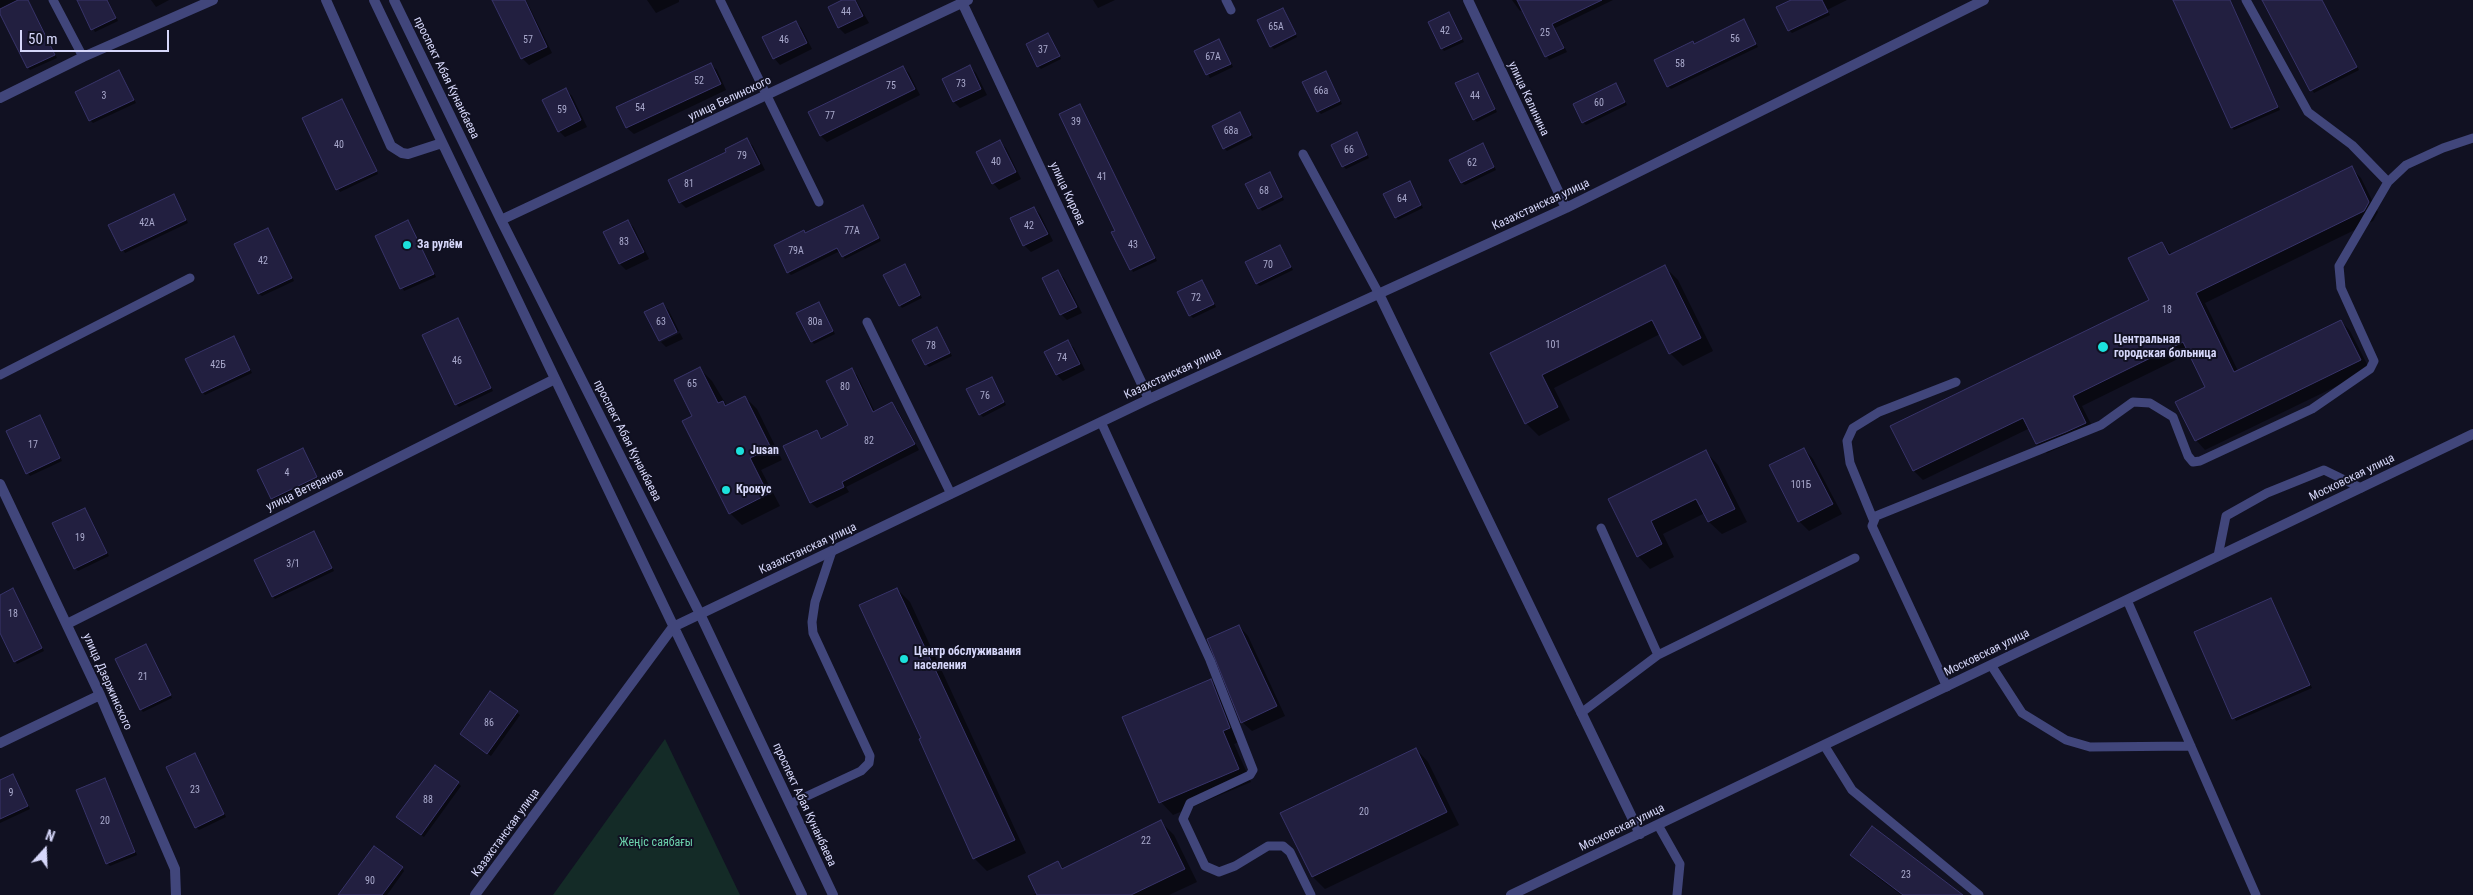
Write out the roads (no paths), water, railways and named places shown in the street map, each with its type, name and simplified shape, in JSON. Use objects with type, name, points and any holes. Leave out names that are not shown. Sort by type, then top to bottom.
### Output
[{"type":"street","points":[[0,98],[83,57],[213,0]]},
{"type":"street","points":[[326,0],[391,146],[402,153],[408,154],[442,144]]},
{"type":"street","points":[[374,0],[802,895]]},
{"type":"street","name":"проспект Абая Кунанбаева","points":[[394,0],[501,220],[700,614],[833,895]]},
{"type":"street","name":"улица Калинина","points":[[1468,0],[1566,208]]},
{"type":"street","name":"Казахстанская улица","points":[[475,895],[673,627],[1149,399],[1566,208],[1983,0]]},
{"type":"street","name":"улица Белинского","points":[[501,220],[964,1]]},
{"type":"street","name":"улица Кирова","points":[[964,1],[1149,399]]},
{"type":"street","points":[[1379,294],[1640,834]]},
{"type":"street","name":"улица Ветеранов","points":[[66,624],[555,379]]},
{"type":"street","name":"Московская улица","points":[[1511,895],[2473,434]]},
{"type":"street","name":"улица Дзержинского","points":[[0,484],[100,695],[175,869],[176,895]]},
{"type":"street","points":[[0,743],[100,695]]},
{"type":"lane","points":[[53,0],[83,57]]},
{"type":"lane","points":[[720,0],[765,96],[819,202]]},
{"type":"lane","points":[[1226,0],[1231,10]]},
{"type":"lane","points":[[2246,0],[2308,112],[2352,145],[2388,182]]},
{"type":"lane","points":[[1873,519],[1879,513],[2101,425],[2133,402],[2150,403],[2172,417],[2188,456],[2193,462],[2200,461],[2312,409],[2370,369],[2374,361],[2341,288],[2339,266],[2388,182],[2406,165],[2443,148],[2473,138]]},
{"type":"lane","points":[[1303,154],[1379,294]]},
{"type":"lane","points":[[0,375],[190,278]]},
{"type":"lane","points":[[867,322],[951,494]]},
{"type":"lane","points":[[1946,687],[1872,526],[1873,519],[1850,463],[1847,441],[1852,428],[1879,412],[1956,382]]},
{"type":"lane","points":[[1101,422],[1210,660],[1253,770],[1250,776],[1190,803],[1183,819],[1205,866],[1219,872],[1235,866],[1268,846],[1283,846],[1290,852],[1311,895]]},
{"type":"lane","points":[[2218,556],[2226,516],[2267,493],[2324,470],[2361,488]]},
{"type":"lane","points":[[1601,528],[1658,654]]},
{"type":"lane","points":[[790,804],[861,771],[869,763],[870,756],[813,633],[812,622],[815,602],[832,551]]},
{"type":"lane","points":[[1581,714],[1658,654],[1856,558]]},
{"type":"lane","points":[[2127,600],[2256,895]]},
{"type":"lane","points":[[1991,665],[2022,714],[2066,740],[2090,747],[2191,746]]},
{"type":"lane","points":[[1824,745],[1852,790],[1979,895]]},
{"type":"lane","points":[[1658,825],[1680,864],[1677,895]]},
{"type":"place","name":"За рулём","points":[[407,245]]},
{"type":"place","name":"Центральная городская больница","points":[[2103,347]]},
{"type":"place","name":"Jusan","points":[[740,451]]},
{"type":"place","name":"Крокус","points":[[726,490]]},
{"type":"place","name":"Центр обслуживания населения","points":[[904,659]]},
{"type":"park label","name":"Жеңіс саябағы","points":[[656,843]]}]
